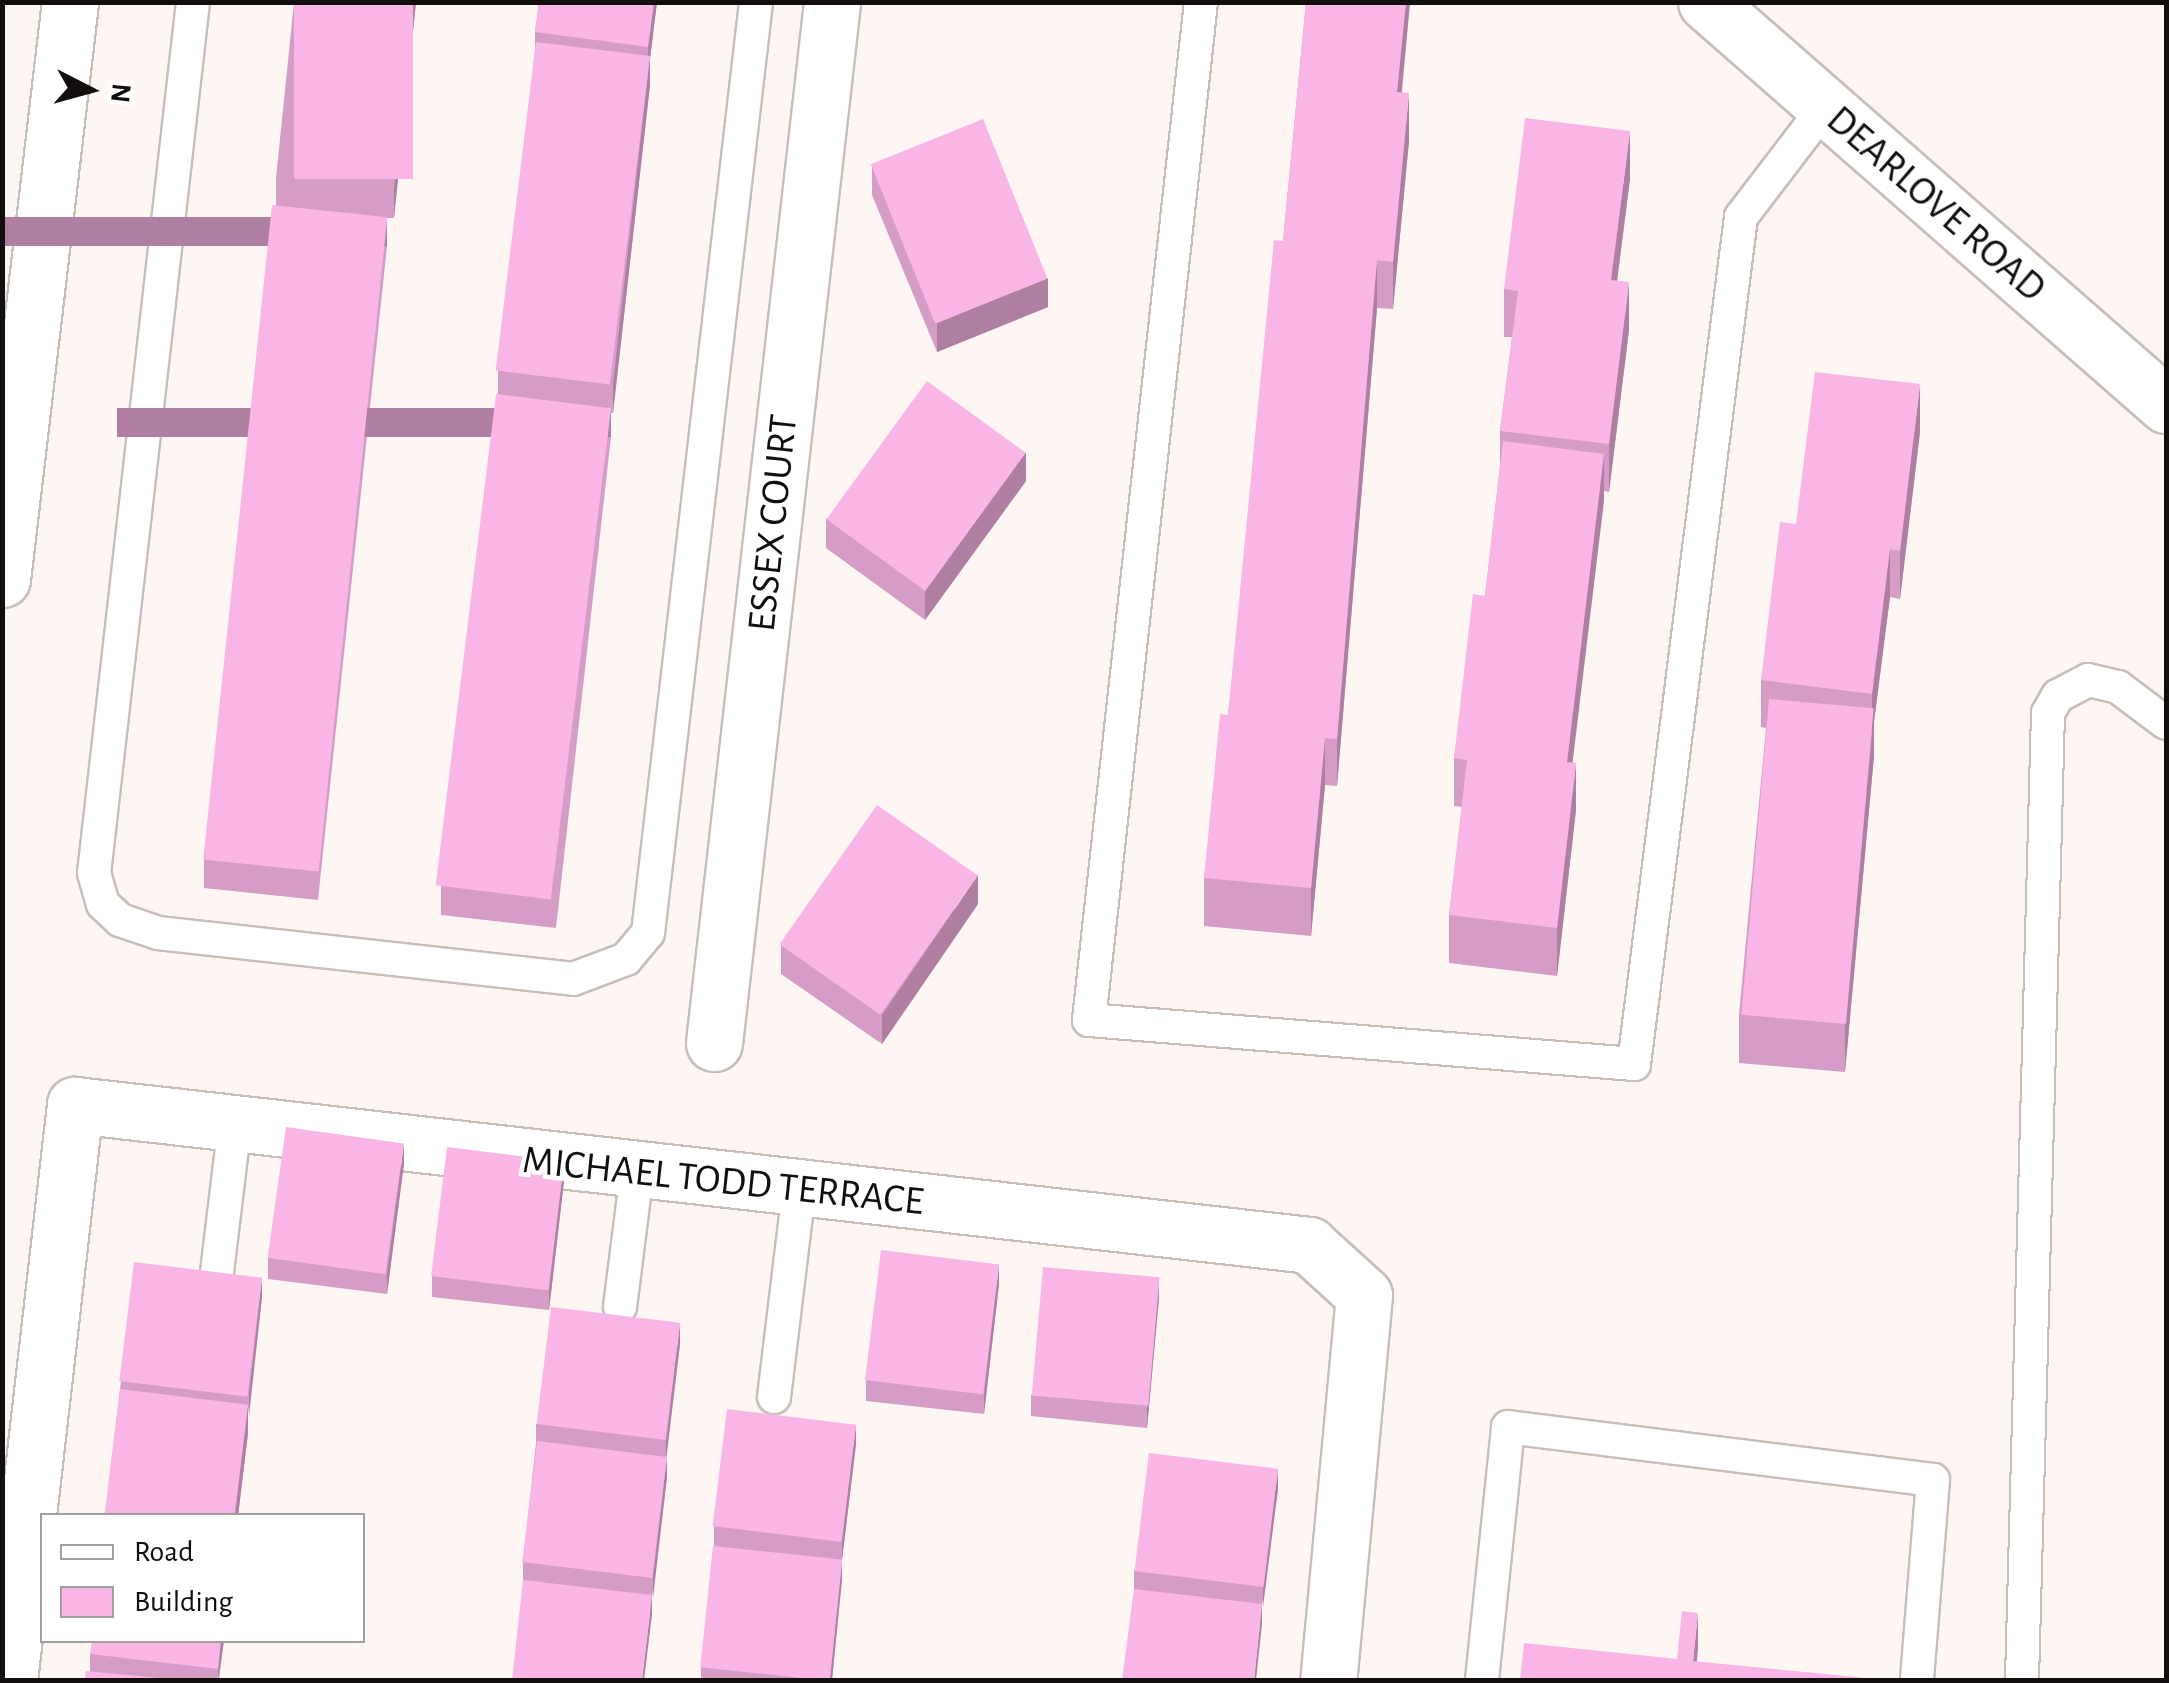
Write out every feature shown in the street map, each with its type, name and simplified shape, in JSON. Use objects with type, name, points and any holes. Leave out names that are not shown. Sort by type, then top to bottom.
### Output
[{"type":"street","points":[[2,579],[70,2]]},
{"type":"street","name":"ESSEX COURT","points":[[714,1043],[832,2]]},
{"type":"street","name":"DEARLOVE ROAD","points":[[1706,2],[2166,405]]},
{"type":"street","name":"MICHAEL TODD TERRACE","points":[[9,1680],[75,1105],[1309,1246],[1364,1294],[1328,1680]]},
{"type":"lane","points":[[193,2],[94,874],[103,904],[120,920],[158,933],[573,979],[626,959],[648,933],[756,2]]},
{"type":"lane","points":[[1200,2],[1089,1020],[1634,1064],[1741,217],[1825,107]]},
{"type":"lane","points":[[2022,1680],[2048,713],[2058,696],[2088,680],[2118,687],[2166,723]]},
{"type":"lane","points":[[216,1272],[235,1124]]},
{"type":"lane","points":[[620,1307],[637,1172]]},
{"type":"lane","points":[[774,1397],[799,1190]]},
{"type":"lane","points":[[1482,1680],[1508,1427],[1933,1480],[1917,1680]]},
{"type":"building","points":[[294,2],[413,2],[413,179],[294,179]]},
{"type":"building","points":[[539,2],[654,2],[648,47],[535,32]]},
{"type":"building","points":[[1306,2],[1406,2],[1397,92],[1409,93],[1393,262],[1377,260],[1337,739],[1325,738],[1311,888],[1204,878],[1220,714],[1228,715],[1274,240],[1283,241]]},
{"type":"building","points":[[536,42],[650,56],[610,385],[496,371]]},
{"type":"building","points":[[1525,118],[1630,131],[1611,280],[1629,282],[1609,444],[1500,431],[1518,291],[1504,289]]},
{"type":"building","points":[[983,119],[1047,278],[935,324],[871,164]]},
{"type":"building","points":[[272,205],[387,217],[319,872],[203,859]]},
{"type":"building","points":[[1815,372],[1920,384],[1900,551],[1890,549],[1872,694],[1761,680],[1780,522],[1796,524]]},
{"type":"building","points":[[927,381],[1026,453],[925,591],[826,519]]},
{"type":"building","points":[[496,394],[611,408],[551,899],[436,885]]},
{"type":"building","points":[[1503,441],[1604,454],[1567,762],[1576,763],[1557,928],[1449,915],[1467,760],[1454,758],[1473,594],[1485,596]]},
{"type":"building","points":[[1769,699],[1874,708],[1846,1024],[1741,1015]]},
{"type":"building","points":[[877,805],[978,876],[880,1015],[779,944]]},
{"type":"building","points":[[286,1127],[404,1144],[385,1274],[268,1258]]},
{"type":"building","points":[[447,1147],[564,1161],[548,1290],[431,1276]]},
{"type":"building","points":[[881,1250],[999,1265],[983,1395],[865,1380]]},
{"type":"building","points":[[134,1262],[262,1278],[247,1397],[119,1381]]},
{"type":"building","points":[[1043,1267],[1160,1277],[1148,1406],[1032,1396]]},
{"type":"building","points":[[551,1307],[680,1323],[666,1440],[537,1424]]},
{"type":"building","points":[[120,1389],[248,1405],[235,1513],[105,1513]]},
{"type":"building","points":[[727,1409],[856,1425],[842,1542],[713,1526]]},
{"type":"building","points":[[537,1441],[667,1457],[652,1578],[522,1562]]},
{"type":"building","points":[[1149,1453],[1278,1469],[1264,1587],[1134,1571]]},
{"type":"building","points":[[713,1546],[842,1560],[830,1680],[700,1667]]},
{"type":"building","points":[[523,1580],[652,1595],[642,1680],[512,1680]]},
{"type":"building","points":[[1134,1589],[1262,1604],[1254,1680],[1122,1680]]},
{"type":"building","points":[[1682,1611],[1698,1613],[1693,1661],[1886,1680],[1520,1680],[1524,1643],[1677,1659]]},
{"type":"building","points":[[92,1643],[221,1643],[218,1669],[90,1654]]},
{"type":"building","points":[[86,1671],[180,1680],[85,1680]]}]
